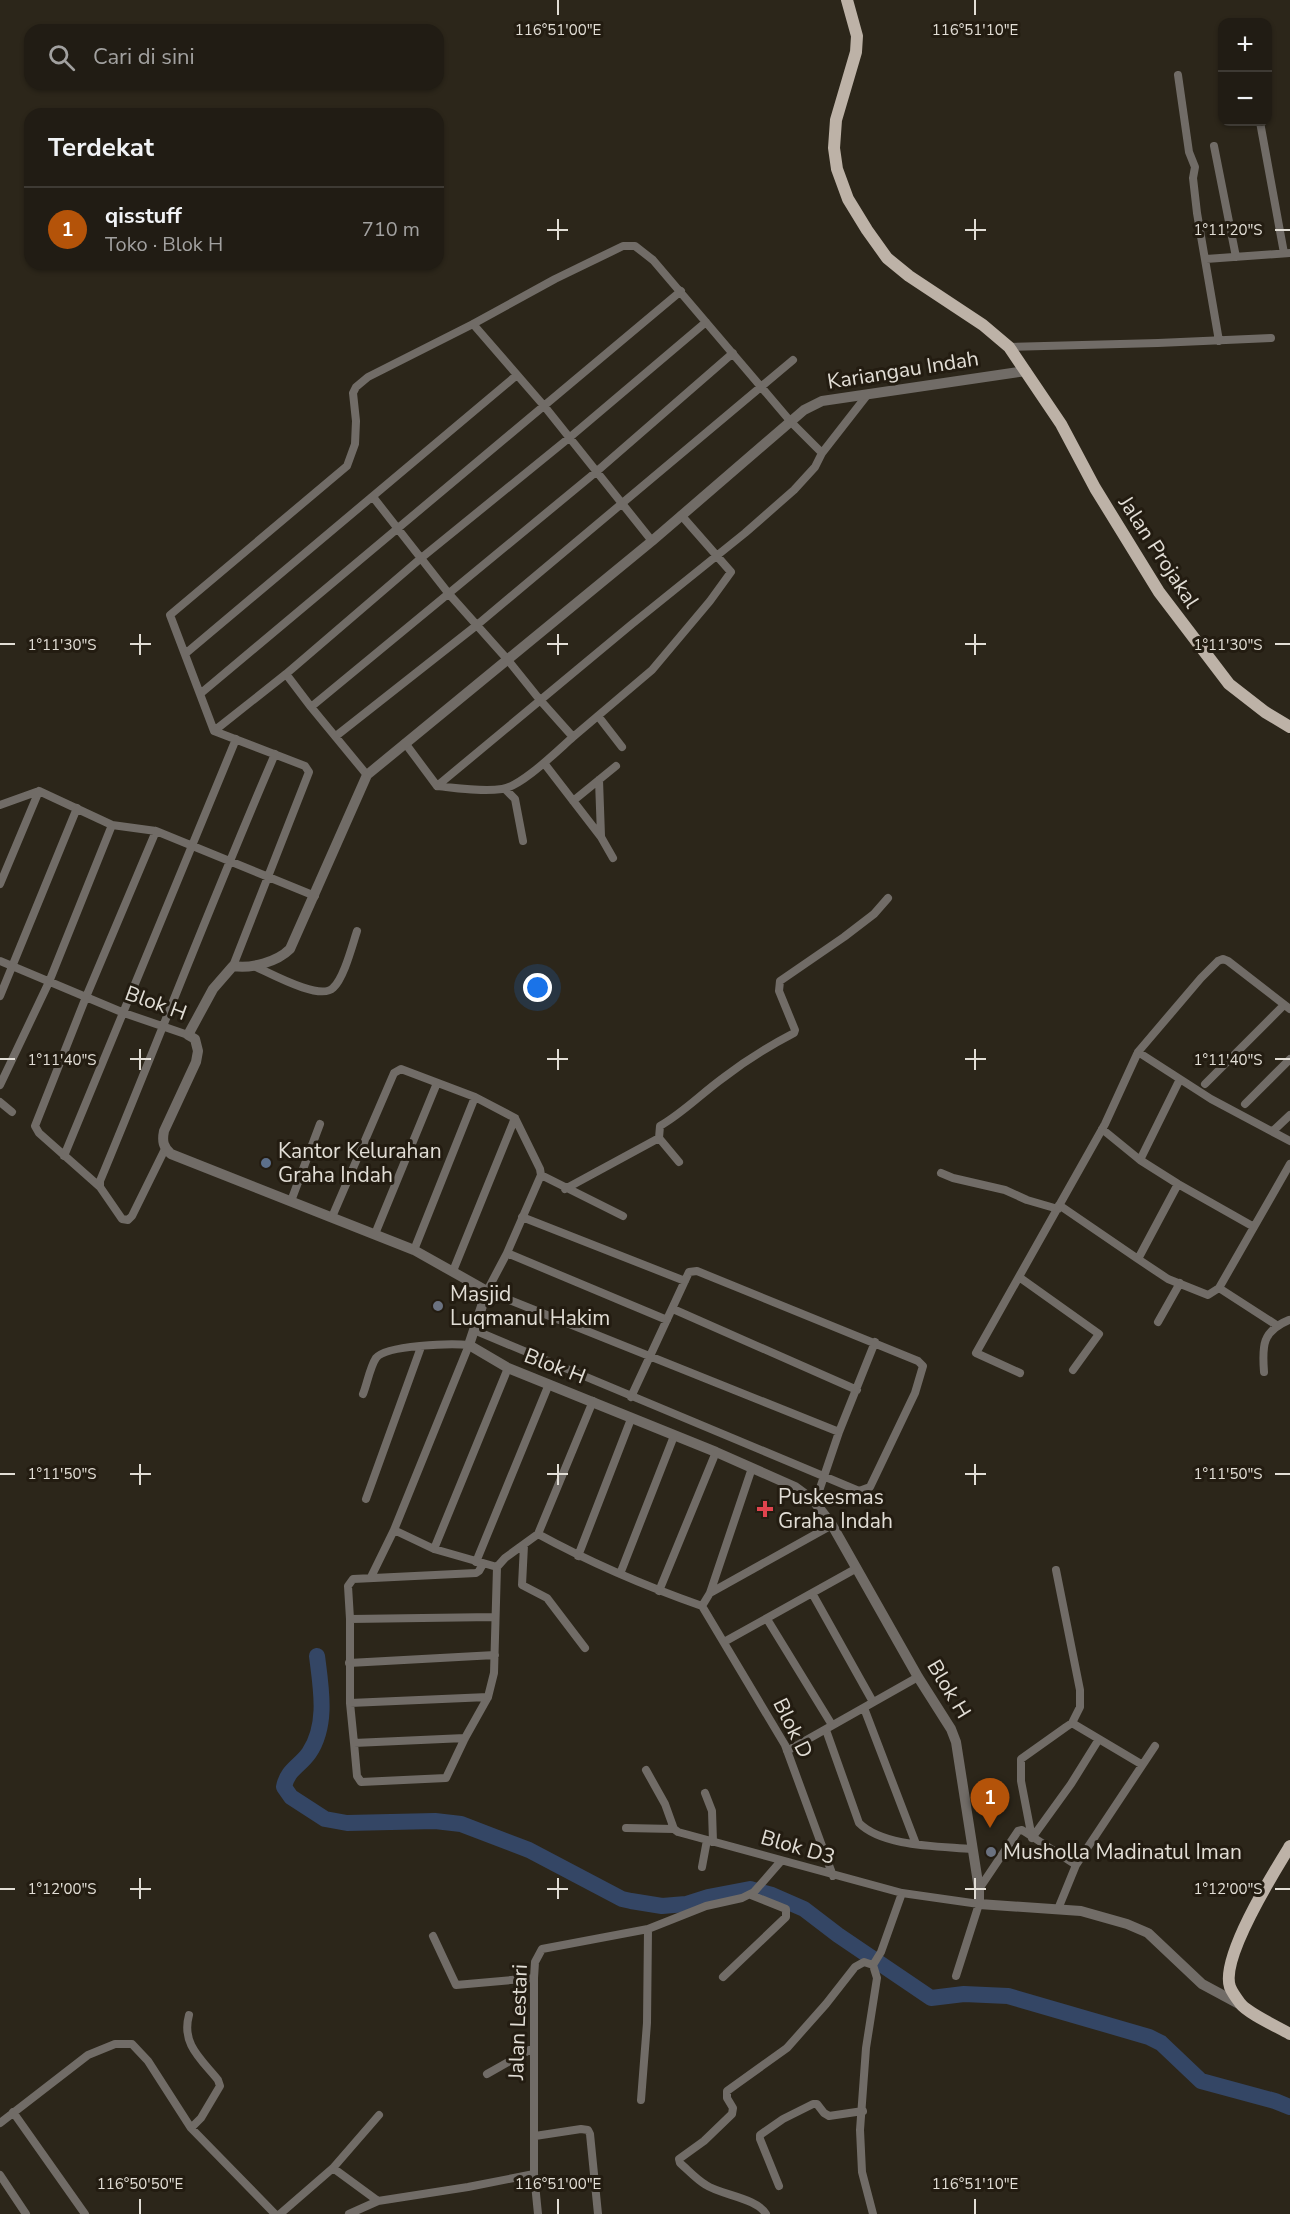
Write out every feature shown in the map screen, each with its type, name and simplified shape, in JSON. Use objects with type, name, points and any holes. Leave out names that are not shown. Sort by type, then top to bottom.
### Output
[{"type":"main road","name":"Jalan Projakal","points":[[847,0],[857,36],[856,52],[836,120],[834,148],[837,169],[848,199],[887,258],[909,276],[965,312],[1009,347],[1061,424],[1095,488],[1159,592],[1229,684],[1265,712],[1290,726]]},
{"type":"main road","points":[[1290,1846],[1255,1907],[1234,1951],[1229,1974],[1230,1986],[1241,2005],[1290,2034]]},
{"type":"street","points":[[1178,75],[1189,152],[1195,167],[1193,184],[1219,340]]},
{"type":"street","points":[[1206,259],[1287,253],[1261,126]]},
{"type":"street","points":[[1215,146],[1236,257]]},
{"type":"street","points":[[188,1035],[213,989],[233,966],[309,772],[305,766],[214,731],[170,619],[171,612],[347,466],[355,444],[356,421],[353,393],[356,387],[368,377],[555,279],[623,246],[635,246],[653,260],[761,388],[822,453]]},
{"type":"street","points":[[200,694],[681,291]]},
{"type":"street","points":[[214,731],[286,674],[706,322]]},
{"type":"street","points":[[473,324],[545,407],[652,540]]},
{"type":"street","points":[[1009,347],[1270,338]]},
{"type":"street","points":[[311,708],[596,472],[733,353]]},
{"type":"street","points":[[336,736],[477,625],[793,360]]},
{"type":"street","name":"Kariangau Indah","points":[[368,775],[652,540],[804,410],[822,402],[1026,371]]},
{"type":"street","points":[[185,654],[517,375]]},
{"type":"street","points":[[437,786],[716,555],[745,534],[794,490],[815,467],[822,453],[868,394]]},
{"type":"street","points":[[373,497],[420,560],[573,737]]},
{"type":"street","points":[[437,786],[505,789],[544,763],[652,670],[710,601],[731,572],[681,515]]},
{"type":"street","points":[[233,966],[254,966],[284,955],[290,949],[368,775],[311,708],[286,674]]},
{"type":"street","points":[[598,716],[622,747]]},
{"type":"street","points":[[64,1156],[236,739]]},
{"type":"street","points":[[405,743],[437,786]]},
{"type":"street","points":[[100,1188],[100,1181],[164,1028],[229,861],[275,754]]},
{"type":"street","points":[[544,763],[601,837],[613,858]]},
{"type":"street","points":[[573,801],[616,766]]},
{"type":"street","points":[[599,780],[601,837]]},
{"type":"street","points":[[505,789],[515,799],[523,841]]},
{"type":"street","points":[[0,805],[39,791],[112,825],[156,831],[315,896]]},
{"type":"street","points":[[0,884],[39,791]]},
{"type":"street","points":[[0,996],[77,808]]},
{"type":"street","points":[[0,1086],[49,982],[112,825]]},
{"type":"street","points":[[156,831],[35,1126],[100,1188],[122,1219],[128,1220],[132,1216],[165,1149],[171,1154],[414,1250],[487,1291],[839,1432]]},
{"type":"street","points":[[679,1162],[659,1138],[660,1126],[682,1113],[731,1073],[794,1033],[795,1030],[779,991],[780,981],[874,914],[888,898]]},
{"type":"street","points":[[254,966],[294,984],[321,992],[333,989],[339,980],[357,931]]},
{"type":"street","points":[[1020,1373],[976,1353],[1102,1129],[1138,1052],[1201,978],[1218,961],[1224,959],[1287,1007],[1205,1084]]},
{"type":"street","name":"Blok H","points":[[0,961],[124,1014],[195,1039],[198,1051],[196,1062],[164,1131],[162,1140],[165,1149]]},
{"type":"street","points":[[1138,1052],[1211,1099],[1290,1141]]},
{"type":"street","points":[[1245,1104],[1290,1059]]},
{"type":"street","points":[[332,1217],[394,1073],[401,1069],[475,1097],[515,1118],[537,1160],[541,1175],[507,1253],[487,1291],[469,1345],[394,1530],[371,1577]]},
{"type":"street","points":[[1140,1160],[1180,1079]]},
{"type":"street","points":[[375,1234],[437,1083]]},
{"type":"street","points":[[414,1250],[475,1097]]},
{"type":"street","points":[[0,1102],[12,1112]]},
{"type":"street","points":[[1273,1131],[1290,1115]]},
{"type":"street","points":[[453,1271],[515,1118]]},
{"type":"street","points":[[291,1201],[320,1124]]},
{"type":"street","points":[[1102,1129],[1140,1160],[1254,1227]]},
{"type":"street","points":[[565,1189],[659,1138]]},
{"type":"street","points":[[941,1173],[1005,1190],[1027,1200],[1059,1207],[1168,1279],[1208,1295],[1219,1288],[1290,1164]]},
{"type":"street","points":[[541,1175],[623,1216]]},
{"type":"street","points":[[1138,1259],[1178,1184]]},
{"type":"street","points":[[522,1217],[685,1281]]},
{"type":"street","points":[[507,1253],[667,1320]]},
{"type":"street","points":[[474,1330],[631,1397],[859,1491],[870,1487],[915,1393],[922,1366],[918,1361],[875,1342],[697,1270],[689,1272],[631,1397]]},
{"type":"street","points":[[1019,1277],[1099,1334],[1073,1370]]},
{"type":"street","points":[[1158,1322],[1180,1283]]},
{"type":"street","points":[[1219,1288],[1278,1326]]},
{"type":"street","points":[[673,1309],[856,1390]]},
{"type":"street","points":[[1264,1372],[1262,1348],[1271,1330],[1290,1318]]},
{"type":"street","points":[[814,1501],[875,1342]]},
{"type":"street","points":[[363,1394],[376,1358],[393,1349],[454,1343],[469,1345]]},
{"type":"street","name":"Blok H","points":[[469,1345],[508,1368],[717,1452],[795,1487],[814,1501],[832,1525],[956,1742],[979,1889],[979,1904]]},
{"type":"street","points":[[366,1499],[421,1347]]},
{"type":"street","points":[[434,1549],[508,1368]]},
{"type":"street","points":[[549,1384],[480,1563],[479,1571],[476,1573],[353,1579],[348,1586],[350,1703],[357,1776],[361,1782],[446,1778],[488,1697],[494,1673],[497,1567],[505,1558],[538,1534],[593,1401]]},
{"type":"street","points":[[578,1556],[631,1419]]},
{"type":"street","points":[[620,1574],[674,1436]]},
{"type":"street","points":[[659,1591],[717,1452]]},
{"type":"street","points":[[538,1534],[578,1556],[659,1591],[702,1606],[710,1593],[752,1468]]},
{"type":"street","points":[[710,1593],[832,1525]]},
{"type":"street","points":[[394,1530],[434,1549],[497,1567]]},
{"type":"street","points":[[524,1545],[522,1585],[547,1598],[585,1648]]},
{"type":"street","points":[[724,1642],[857,1568]]},
{"type":"street","points":[[1032,1838],[1021,1781],[1021,1759],[1072,1723],[1080,1707],[1080,1690],[1056,1570]]},
{"type":"street","points":[[812,1593],[873,1702]]},
{"type":"street","name":"Blok D","points":[[702,1606],[758,1696],[787,1751],[833,1875]]},
{"type":"street","points":[[350,1619],[495,1617]]},
{"type":"street","points":[[767,1619],[829,1728],[859,1823],[873,1834],[916,1844],[972,1849]]},
{"type":"street","points":[[349,1663],[495,1655]]},
{"type":"street","points":[[787,1751],[918,1677]]},
{"type":"street","points":[[350,1703],[488,1697]]},
{"type":"street","points":[[864,1708],[916,1844]]},
{"type":"street","points":[[1072,1723],[1142,1764]]},
{"type":"street","points":[[354,1743],[465,1738]]},
{"type":"street","points":[[1032,1838],[1071,1784],[1099,1739]]},
{"type":"street","points":[[1058,1909],[1076,1865],[1155,1746]]},
{"type":"street","points":[[646,1770],[665,1804],[674,1829]]},
{"type":"street","points":[[702,1868],[710,1841],[712,1811],[705,1793]]},
{"type":"street","name":"Blok D3","points":[[626,1828],[674,1829],[781,1861],[902,1893],[979,1904]]},
{"type":"street","points":[[979,1889],[1015,1834],[1022,1830],[1076,1865]]},
{"type":"street","points":[[723,1977],[786,1917],[786,1909],[752,1894],[781,1861]]},
{"type":"street","points":[[873,2214],[862,2172],[860,2130],[866,2048],[877,1978],[874,1964],[881,1952],[902,1893]]},
{"type":"street","name":"Jalan Lestari","points":[[538,2214],[534,2174],[534,1978],[536,1962],[542,1949],[648,1929],[706,1906],[752,1894]]},
{"type":"street","points":[[956,1976],[979,1904],[1081,1911],[1148,1933],[1202,1984],[1241,2005]]},
{"type":"street","points":[[640,2100],[647,2023],[648,1929]]},
{"type":"street","points":[[432,1936],[456,1985],[534,1978]]},
{"type":"street","points":[[766,2214],[764,2210],[755,2205],[706,2186],[680,2163],[679,2159],[719,2129],[732,2114],[733,2108],[727,2098],[727,2091],[787,2048],[855,1967],[864,1962],[874,1964]]},
{"type":"street","points":[[189,2015],[187,2025],[189,2044],[218,2080],[219,2086],[201,2118],[191,2128]]},
{"type":"street","points":[[0,2122],[88,2055],[115,2044],[132,2044],[148,2061],[191,2128],[275,2214]]},
{"type":"street","points":[[487,2074],[533,2048]]},
{"type":"street","points":[[779,2186],[760,2135],[783,2119],[813,2104],[817,2104],[829,2116],[863,2111]]},
{"type":"street","points":[[13,2112],[85,2214]]},
{"type":"street","points":[[280,2214],[333,2168],[379,2115]]},
{"type":"street","points":[[535,2136],[588,2130],[598,2214]]},
{"type":"street","points":[[333,2168],[378,2201]]},
{"type":"street","points":[[349,2214],[378,2201],[534,2174]]},
{"type":"street","points":[[0,2175],[26,2214]]},
{"type":"waterway","points":[[317,1656],[322,1706],[319,1731],[309,1753],[291,1772],[284,1787],[291,1797],[325,1819],[347,1823],[435,1821],[461,1824],[529,1850],[622,1899],[631,1901],[662,1906],[686,1904],[750,1889],[772,1895],[804,1909],[931,1998],[964,1994],[1008,1996],[1149,2037],[1161,2043],[1201,2081],[1290,2107]]},
{"type":"place","name":"Kantor Kelurahan Graha Indah","points":[[266,1163]]},
{"type":"place","name":"Masjid Luqmanul Hakim","points":[[438,1306]]},
{"type":"place","name":"Puskesmas Graha Indah","points":[[765,1509]]},
{"type":"place","name":"qisstuff","points":[[990,1828]]},
{"type":"place","name":"Musholla Madinatul Iman","points":[[991,1852]]}]
